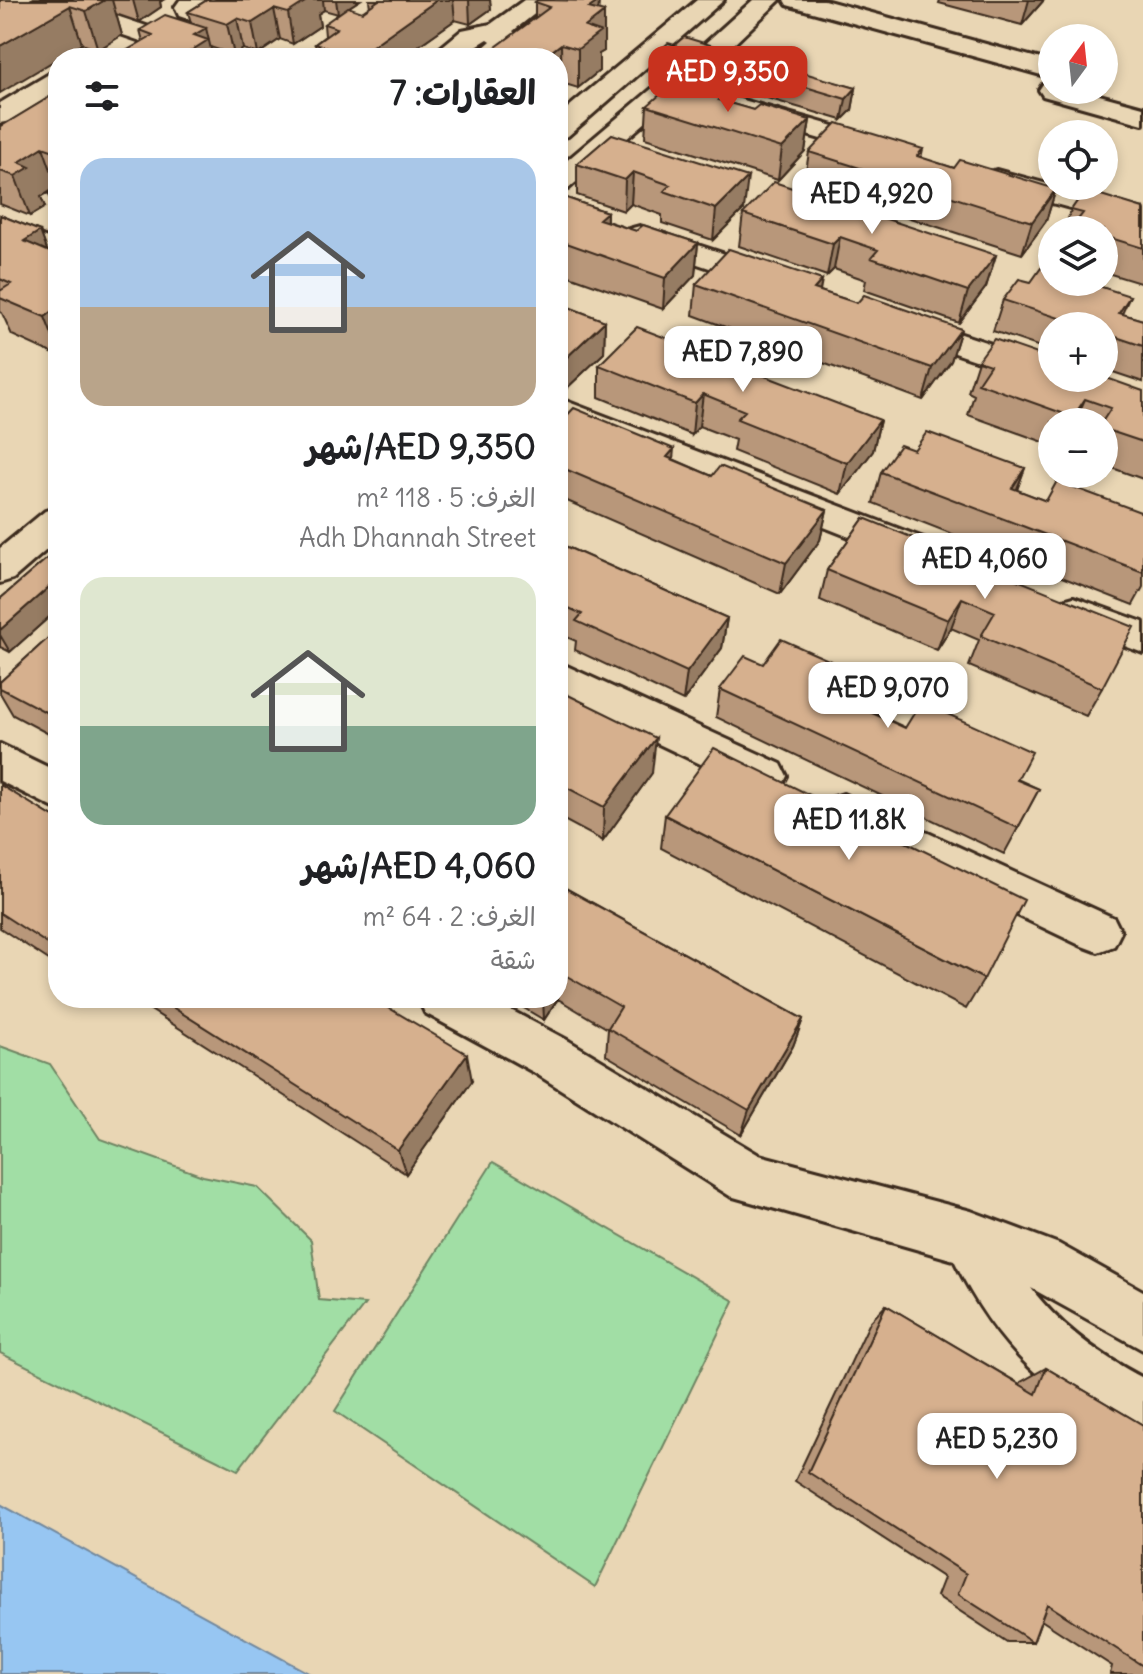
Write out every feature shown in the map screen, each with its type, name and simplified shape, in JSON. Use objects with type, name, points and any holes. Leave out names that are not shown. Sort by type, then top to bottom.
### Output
[{"type":"street","points":[[45,0],[185,48]]},
{"type":"street","points":[[135,48],[194,7],[209,14],[235,0]]},
{"type":"street","points":[[454,48],[473,34],[496,32],[540,0]]},
{"type":"street","points":[[568,122],[712,0]]},
{"type":"street","points":[[568,174],[768,0]]},
{"type":"street","points":[[796,0],[1038,66]]},
{"type":"street","points":[[833,10],[835,22],[852,33],[1038,86]]},
{"type":"street","points":[[496,32],[505,41],[497,48]]},
{"type":"street","points":[[685,75],[907,155]]},
{"type":"street","points":[[1118,88],[1143,95]]},
{"type":"street","points":[[6,126],[48,89]]},
{"type":"street","points":[[1101,104],[1143,116]]},
{"type":"street","points":[[6,126],[48,113]]},
{"type":"street","points":[[964,171],[1143,219]]},
{"type":"street","points":[[616,227],[803,290]]},
{"type":"street","points":[[0,229],[48,249]]},
{"type":"street","points":[[877,316],[1038,370]]},
{"type":"street","points":[[568,413],[941,559]]},
{"type":"street","points":[[0,569],[48,528]]},
{"type":"street","points":[[0,602],[48,561]]},
{"type":"street","points":[[1042,599],[1143,638]]},
{"type":"street","points":[[0,670],[48,628]]},
{"type":"street","points":[[568,683],[1098,932]]},
{"type":"street","points":[[0,761],[48,787]]},
{"type":"street","points":[[461,1008],[552,1057],[748,1178],[971,1238],[1040,1263],[1143,1322]]},
{"type":"street","points":[[971,1238],[990,1278],[1015,1316],[1048,1351],[1143,1409]]},
{"type":"green space","points":[[0,1046],[50,1064],[100,1139],[203,1176],[257,1187],[311,1240],[319,1300],[365,1304],[238,1470],[0,1353]]},
{"type":"green space","points":[[493,1162],[734,1301],[595,1587],[335,1411]]},
{"type":"water","points":[[0,1504],[310,1674],[0,1674]]},
{"type":"building","points":[[0,0],[105,0],[86,11],[70,6],[0,46]]},
{"type":"building","points":[[207,0],[308,0],[288,13],[274,9],[252,23],[237,18],[227,24],[188,12]]},
{"type":"building","points":[[379,0],[437,0],[369,48],[328,48],[315,44],[337,28],[324,24],[348,7],[362,12]]},
{"type":"building","points":[[599,1],[589,8],[604,12],[585,27],[600,32],[578,49],[561,44],[556,48],[495,48],[550,7],[535,2]]},
{"type":"building","points":[[165,15],[206,28],[194,35],[208,40],[196,48],[131,48],[153,35],[140,30]]},
{"type":"building","points":[[684,37],[740,54],[729,64],[672,47]]},
{"type":"building","points":[[668,43],[675,45],[672,47],[672,58],[657,53]]},
{"type":"building","points":[[742,55],[856,88],[846,99],[732,65]]},
{"type":"building","points":[[678,79],[726,94],[719,100],[753,110],[759,105],[810,120],[782,148],[647,106]]},
{"type":"building","points":[[48,98],[48,149],[43,147],[19,162],[30,167],[15,176],[0,171],[0,127]]},
{"type":"building","points":[[837,123],[923,149],[917,156],[954,168],[960,160],[1038,184],[1038,200],[1048,200],[1032,222],[809,152]]},
{"type":"building","points":[[612,134],[748,177],[716,209],[664,191],[670,185],[633,172],[625,180],[577,164]]},
{"type":"building","points":[[774,182],[996,255],[968,291],[871,258],[878,250],[840,237],[833,244],[743,214]]},
{"type":"building","points":[[568,198],[607,212],[599,219],[636,231],[643,225],[698,243],[665,278],[568,244]]},
{"type":"building","points":[[1078,200],[1117,200],[1143,208],[1143,248],[1118,240],[1118,216],[1081,216],[1083,213],[1071,210]]},
{"type":"building","points":[[0,215],[40,231],[24,241],[48,251],[48,315],[45,317],[0,298],[0,291],[11,284],[0,279]]},
{"type":"building","points":[[729,249],[822,280],[814,289],[857,303],[864,295],[961,329],[932,368],[696,284]]},
{"type":"building","points":[[1038,272],[1038,296],[1118,296],[1118,292],[1130,296],[1119,313],[1143,320],[1143,346],[1118,338],[1118,312],[1040,312],[1003,300],[1019,279],[1031,282]]},
{"type":"building","points":[[568,307],[605,321],[568,356]]},
{"type":"building","points":[[637,327],[880,420],[847,463],[737,419],[745,411],[703,394],[695,403],[599,365]]},
{"type":"building","points":[[994,339],[1038,354],[1038,392],[1118,392],[1118,382],[1143,391],[1143,442],[1118,434],[1118,408],[1085,399],[1079,408],[1048,408],[978,383],[990,365],[978,361]]},
{"type":"building","points":[[574,408],[674,449],[667,457],[712,476],[720,466],[827,510],[786,563],[568,470],[568,414]]},
{"type":"building","points":[[927,432],[1025,468],[1012,488],[1046,501],[1053,488],[1076,488],[1143,513],[1143,572],[881,472],[900,445],[914,450]]},
{"type":"building","points":[[864,518],[1134,627],[1102,688],[981,636],[995,612],[962,598],[948,620],[827,570]]},
{"type":"building","points":[[568,547],[727,618],[687,672],[576,621],[582,614],[568,608]]},
{"type":"building","points":[[48,558],[48,588],[0,630],[0,599]]},
{"type":"building","points":[[48,638],[48,713],[0,688],[0,682]]},
{"type":"building","points":[[781,639],[887,686],[870,712],[905,728],[921,702],[1032,752],[1017,780],[1039,789],[1018,828],[720,689],[745,656],[763,664]]},
{"type":"building","points":[[568,695],[656,738],[604,807],[568,788]]},
{"type":"building","points":[[714,748],[1024,900],[984,979],[665,815]]},
{"type":"building","points":[[0,785],[48,814],[48,944],[0,913]]},
{"type":"building","points":[[568,890],[803,1019],[749,1110],[608,1028],[621,1007],[568,977]]},
{"type":"building","points":[[174,1008],[389,1008],[467,1054],[398,1150]]},
{"type":"building","points":[[886,1305],[1036,1394],[1046,1368],[1143,1425],[1143,1666],[1047,1604],[1033,1642],[958,1594],[966,1574],[808,1472]]}]
